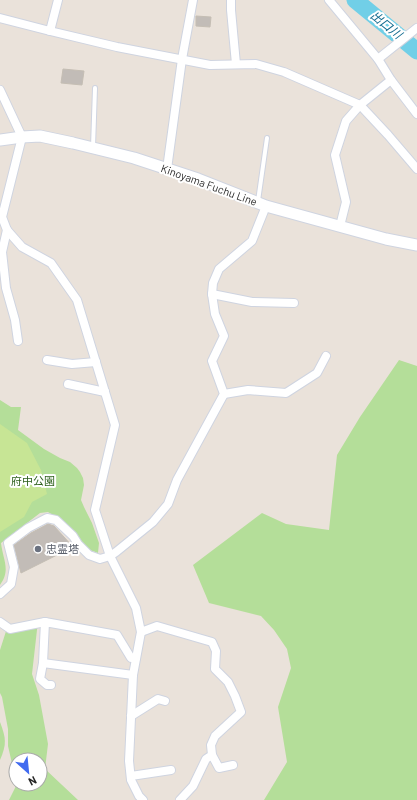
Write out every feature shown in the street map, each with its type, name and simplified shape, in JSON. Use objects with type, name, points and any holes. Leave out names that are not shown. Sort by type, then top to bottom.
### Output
[{"type":"main road","name":"Kinoyama Fuchu Line","points":[[0,140],[40,136],[134,158],[198,179],[262,204],[386,239],[417,245]]},
{"type":"street","points":[[50,31],[58,0]]},
{"type":"street","points":[[167,169],[182,59],[192,0]]},
{"type":"street","points":[[231,0],[236,64]]},
{"type":"street","points":[[330,0],[378,59],[391,80],[417,114]]},
{"type":"street","points":[[0,18],[117,47],[210,65],[256,64],[284,72],[360,105],[417,168]]},
{"type":"street","points":[[378,59],[417,28]]},
{"type":"street","points":[[340,226],[346,202],[335,155],[346,121],[360,105],[391,80]]},
{"type":"street","points":[[0,90],[22,137],[1,216],[7,230],[22,247],[51,263],[77,300],[115,425],[96,510],[110,556],[136,608],[141,632],[133,675],[129,761],[131,780],[139,796],[143,800]]},
{"type":"street","points":[[0,594],[11,584],[14,567],[8,543],[28,528],[47,518],[56,520],[73,536],[78,544],[89,555],[100,559],[110,556],[116,552],[153,522],[168,504],[177,480],[224,394],[212,361],[224,336],[216,314],[212,294],[213,283],[219,269],[252,240],[262,204]]},
{"type":"street","points":[[7,230],[2,252],[6,288],[15,320],[18,341]]},
{"type":"street","points":[[212,294],[252,302],[294,303]]},
{"type":"street","points":[[224,394],[248,390],[286,393],[317,373],[326,356]]},
{"type":"street","points":[[47,360],[72,364],[96,362]]},
{"type":"street","points":[[68,384],[105,392]]},
{"type":"street","points":[[0,622],[10,629],[45,622],[117,635],[130,658],[136,658]]},
{"type":"street","points":[[45,622],[43,663],[40,679],[47,685],[51,684]]},
{"type":"street","points":[[141,632],[157,626],[212,642],[216,651],[215,669],[228,682],[241,712],[215,736],[211,745],[212,755],[219,768],[233,765]]},
{"type":"street","points":[[43,663],[133,675]]},
{"type":"street","points":[[131,716],[158,699],[165,701]]},
{"type":"street","points":[[180,800],[193,786],[206,759],[212,755]]},
{"type":"street","points":[[131,776],[171,770]]},
{"type":"lane","points":[[93,148],[95,88]]},
{"type":"lane","points":[[262,204],[268,138]]},
{"type":"green space","points":[[399,360],[417,366],[417,800],[264,800],[287,762],[278,707],[291,668],[287,649],[274,630],[261,616],[209,603],[193,565],[262,513],[286,524],[329,530],[337,455],[360,417]]},
{"type":"green space","name":"府中公園","points":[[0,400],[11,407],[21,407],[18,430],[44,449],[70,462],[80,472],[84,485],[81,500],[92,523],[99,543],[98,553],[90,550],[63,521],[48,512],[40,513],[1,543],[6,570],[0,585]]},
{"type":"green space","points":[[0,424],[27,443],[41,470],[47,494],[32,502],[24,517],[0,532]]},
{"type":"green space","points":[[38,621],[32,674],[39,695],[48,744],[47,752],[9,752],[8,729],[0,693],[0,650],[8,625]]},
{"type":"green space","points":[[0,722],[4,732],[5,745],[0,760]]},
{"type":"green space","points":[[48,772],[78,800],[9,800],[13,792],[48,792]]},
{"type":"building","points":[[196,16],[211,17],[210,27],[196,26]]},
{"type":"building","points":[[63,69],[84,71],[82,85],[61,83]]},
{"type":"building","points":[[48,524],[54,526],[73,547],[21,573],[14,545],[31,533]]},
{"type":"waterway","name":"出口川","points":[[355,0],[417,51]]},
{"type":"place","name":"忠霊塔","points":[[38,549]]}]
